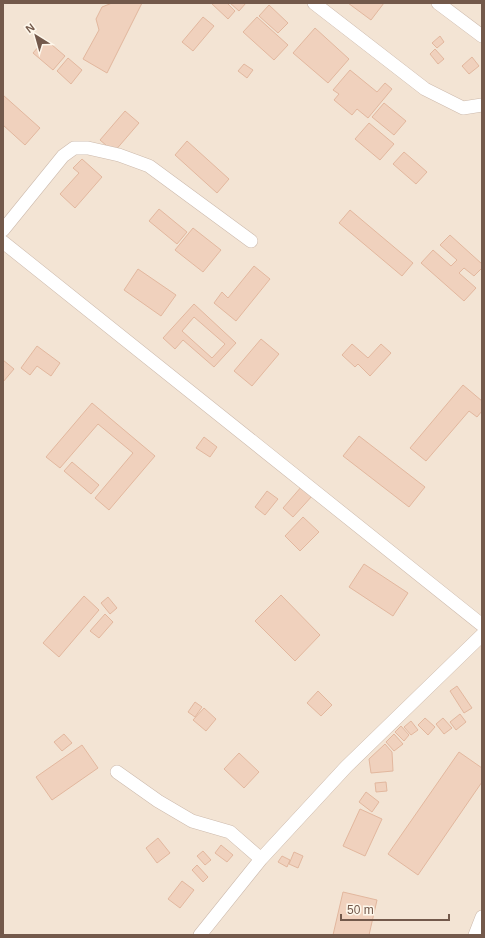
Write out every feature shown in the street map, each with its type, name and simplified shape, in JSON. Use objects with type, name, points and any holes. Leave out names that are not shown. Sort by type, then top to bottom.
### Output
[{"type":"street","points":[[314,3],[425,89],[463,108],[482,106]]},
{"type":"street","points":[[438,3],[482,36]]},
{"type":"street","points":[[3,230],[63,156],[74,148],[88,148],[119,154],[149,166],[251,241]]},
{"type":"street","points":[[3,242],[482,625]]},
{"type":"street","points":[[200,935],[261,859],[346,767],[482,635]]},
{"type":"street","points":[[117,772],[158,801],[192,821],[230,832],[261,859]]},
{"type":"street","points":[[475,935],[482,917]]},
{"type":"shaded area","points":[[3,3],[482,3],[482,935],[3,935]]},
{"type":"building","points":[[112,3],[142,3],[107,73],[83,59],[99,30],[96,19],[102,7]]},
{"type":"building","points":[[211,3],[227,3],[235,11],[228,19]]},
{"type":"building","points":[[230,3],[246,3],[239,11]]},
{"type":"building","points":[[348,3],[384,3],[371,20]]},
{"type":"building","points":[[269,5],[288,23],[278,33],[259,16]]},
{"type":"building","points":[[203,17],[214,26],[193,51],[182,42]]},
{"type":"building","points":[[257,17],[288,45],[274,60],[243,32]]},
{"type":"building","points":[[315,28],[349,59],[328,83],[293,53]]},
{"type":"building","points":[[440,36],[444,42],[437,48],[432,43]]},
{"type":"building","points":[[45,39],[65,56],[53,70],[33,53]]},
{"type":"building","points":[[435,49],[444,59],[438,64],[430,54]]},
{"type":"building","points":[[472,57],[479,66],[469,74],[462,66]]},
{"type":"building","points":[[68,58],[82,70],[71,84],[57,71]]},
{"type":"building","points":[[244,64],[253,70],[247,78],[238,71]]},
{"type":"building","points":[[350,70],[377,92],[385,83],[392,89],[368,118],[357,109],[352,115],[334,100],[339,94],[333,90]]},
{"type":"building","points":[[3,95],[40,128],[25,145],[3,125]]},
{"type":"building","points":[[384,103],[406,121],[394,135],[372,117]]},
{"type":"building","points":[[125,111],[139,123],[114,152],[100,140]]},
{"type":"building","points":[[369,123],[394,144],[380,160],[355,139]]},
{"type":"building","points":[[187,141],[229,179],[217,193],[175,155]]},
{"type":"building","points":[[404,152],[427,172],[416,184],[393,164]]},
{"type":"building","points":[[82,159],[102,177],[75,208],[60,194],[79,173],[73,168]]},
{"type":"building","points":[[159,209],[187,232],[177,244],[149,221]]},
{"type":"building","points":[[350,210],[413,263],[402,276],[339,223]]},
{"type":"building","points":[[193,228],[221,250],[203,272],[175,250]]},
{"type":"building","points":[[450,235],[482,264],[482,268],[474,276],[464,268],[459,273],[476,288],[464,301],[421,263],[433,250],[451,266],[457,260],[440,245]]},
{"type":"building","points":[[254,266],[270,279],[236,321],[214,303],[222,292],[228,298]]},
{"type":"building","points":[[138,269],[176,295],[161,316],[124,290]]},
{"type":"building","points":[[194,304],[236,343],[214,367],[183,340],[175,349],[163,338]],"holes":[[[194,317],[225,344],[212,358],[182,331]]]},
{"type":"building","points":[[261,339],[279,354],[252,386],[234,371]]},
{"type":"building","points":[[352,344],[368,358],[381,344],[391,353],[370,376],[358,364],[355,367],[342,355]]},
{"type":"building","points":[[37,346],[60,363],[51,376],[37,366],[30,375],[21,368]]},
{"type":"building","points":[[3,360],[14,369],[3,382]]},
{"type":"building","points":[[463,385],[482,401],[482,411],[477,417],[469,411],[426,461],[410,448]]},
{"type":"building","points":[[92,403],[155,456],[109,510],[95,498],[133,453],[98,424],[60,468],[46,457]]},
{"type":"building","points":[[359,436],[425,487],[409,507],[343,456]]},
{"type":"building","points":[[204,437],[217,447],[210,457],[196,448]]},
{"type":"building","points":[[72,462],[99,485],[91,494],[64,471]]},
{"type":"building","points":[[302,486],[313,495],[293,517],[283,508]]},
{"type":"building","points":[[267,491],[278,499],[265,515],[255,507]]},
{"type":"building","points":[[303,517],[319,532],[300,551],[285,536]]},
{"type":"building","points":[[364,564],[408,593],[393,616],[349,587]]},
{"type":"building","points":[[281,595],[320,635],[295,661],[255,621]]},
{"type":"building","points":[[84,596],[99,610],[59,657],[43,643]]},
{"type":"building","points":[[108,597],[117,608],[110,614],[101,603]]},
{"type":"building","points":[[105,614],[113,622],[99,638],[90,631]]},
{"type":"building","points":[[457,686],[472,708],[464,713],[450,691]]},
{"type":"building","points":[[318,691],[332,705],[321,716],[307,703]]},
{"type":"building","points":[[195,702],[202,707],[195,717],[188,712]]},
{"type":"building","points":[[204,708],[216,719],[206,731],[193,720]]},
{"type":"building","points":[[460,714],[466,722],[456,730],[450,722]]},
{"type":"building","points":[[425,718],[435,727],[428,735],[418,725]]},
{"type":"building","points":[[443,718],[452,728],[444,734],[436,724]]},
{"type":"building","points":[[411,721],[418,730],[411,735],[404,727]]},
{"type":"building","points":[[401,726],[409,735],[404,741],[395,732]]},
{"type":"building","points":[[64,734],[72,743],[62,751],[54,742]]},
{"type":"building","points":[[394,734],[403,744],[394,751],[386,742]]},
{"type":"building","points":[[385,744],[392,752],[393,771],[371,773],[369,759]]},
{"type":"building","points":[[82,745],[98,768],[52,800],[36,777]]},
{"type":"building","points":[[459,752],[482,768],[482,782],[418,875],[388,854]]},
{"type":"building","points":[[239,753],[259,772],[244,788],[224,769]]},
{"type":"building","points":[[386,782],[387,791],[376,792],[375,783]]},
{"type":"building","points":[[366,792],[379,802],[372,812],[359,802]]},
{"type":"building","points":[[360,809],[382,819],[365,856],[343,846]]},
{"type":"building","points":[[158,838],[170,853],[157,863],[146,848]]},
{"type":"building","points":[[221,845],[233,855],[227,862],[215,853]]},
{"type":"building","points":[[203,851],[211,860],[205,865],[197,856]]},
{"type":"building","points":[[294,852],[303,856],[298,868],[289,864]]},
{"type":"building","points":[[282,856],[290,860],[287,867],[278,862]]},
{"type":"building","points":[[197,865],[208,877],[203,882],[192,870]]},
{"type":"building","points":[[182,881],[194,890],[180,908],[168,899]]},
{"type":"building","points":[[343,892],[377,900],[369,935],[333,935]]}]
